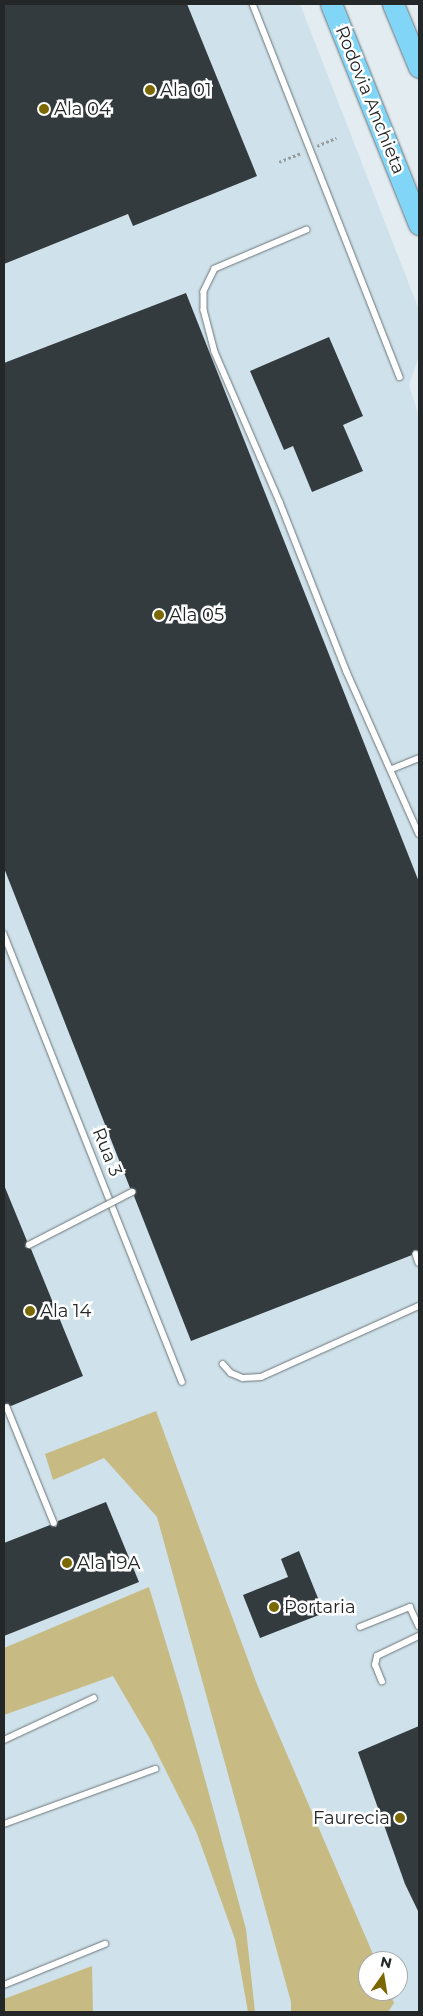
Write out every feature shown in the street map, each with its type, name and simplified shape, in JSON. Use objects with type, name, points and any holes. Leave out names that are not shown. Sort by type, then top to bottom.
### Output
[{"type":"highway","name":"Rodovia Anchieta","points":[[331,4],[419,224]]},
{"type":"highway","points":[[393,4],[419,67]]},
{"type":"lane","points":[[253,4],[400,377]]},
{"type":"lane","points":[[307,230],[215,269],[204,292],[204,310],[216,352],[280,502],[347,672],[392,769],[419,834]]},
{"type":"lane","points":[[392,769],[419,758]]},
{"type":"lane","name":"Rua 3","points":[[4,934],[182,1382]]},
{"type":"lane","points":[[29,1245],[132,1192]]},
{"type":"lane","points":[[416,1254],[419,1263]]},
{"type":"lane","points":[[223,1364],[231,1373],[242,1378],[270,1373],[419,1306]]},
{"type":"lane","points":[[7,1407],[54,1523]]},
{"type":"lane","points":[[360,1627],[410,1607],[419,1626]]},
{"type":"lane","points":[[382,1682],[375,1665],[377,1656],[419,1636]]},
{"type":"lane","points":[[4,1740],[94,1698]]},
{"type":"lane","points":[[4,1824],[155,1770]]},
{"type":"lane","points":[[4,1985],[105,1944]]},
{"type":"shaded area","points":[[4,4],[300,4],[419,310],[419,356],[409,385],[419,417],[419,2012],[4,2012]]},
{"type":"shaded area","points":[[156,1411],[258,1687],[372,1951],[358,1951],[358,2001],[393,2001],[394,2003],[388,2012],[291,2012],[291,2002],[157,1517],[104,1458],[53,1480],[45,1454]]},
{"type":"shaded area","points":[[149,1587],[183,1699],[246,1929],[255,2012],[248,2012],[235,1939],[196,1831],[150,1739],[113,1676],[4,1715],[4,1648]]},
{"type":"shaded area","points":[[92,1966],[93,2012],[4,2012],[4,1999]]},
{"type":"building","points":[[4,4],[187,4],[257,176],[133,226],[128,214],[4,264]]},
{"type":"building","name":"Ala 05","points":[[186,293],[419,882],[419,1251],[414,1250],[412,1255],[191,1341],[134,1196],[136,1190],[130,1188],[4,868],[4,363]]},
{"type":"building","points":[[329,337],[363,416],[343,425],[363,471],[312,492],[293,446],[284,450],[250,371]]},
{"type":"building","name":"Ala 14","points":[[4,1185],[27,1241],[25,1247],[31,1249],[83,1376],[11,1406],[4,1404]]},
{"type":"building","name":"Ala 19A","points":[[106,1502],[139,1582],[4,1636],[4,1543],[50,1525],[56,1527],[58,1521]]},
{"type":"building","name":"Portaria","points":[[299,1551],[324,1613],[260,1638],[243,1595],[288,1577],[281,1559]]},
{"type":"building","name":"Faurecia","points":[[419,1726],[419,1913],[405,1884],[358,1752]]},
{"type":"place","name":"Ala 01","points":[[150,90]]},
{"type":"place","name":"Ala 04","points":[[44,109]]},
{"type":"place","name":"Ala 05","points":[[159,615]]},
{"type":"place","name":"Ala 14","points":[[30,1311]]},
{"type":"place","name":"Ala 19A","points":[[67,1563]]},
{"type":"place","name":"Portaria","points":[[274,1607]]},
{"type":"place","name":"Faurecia","points":[[400,1818]]}]
